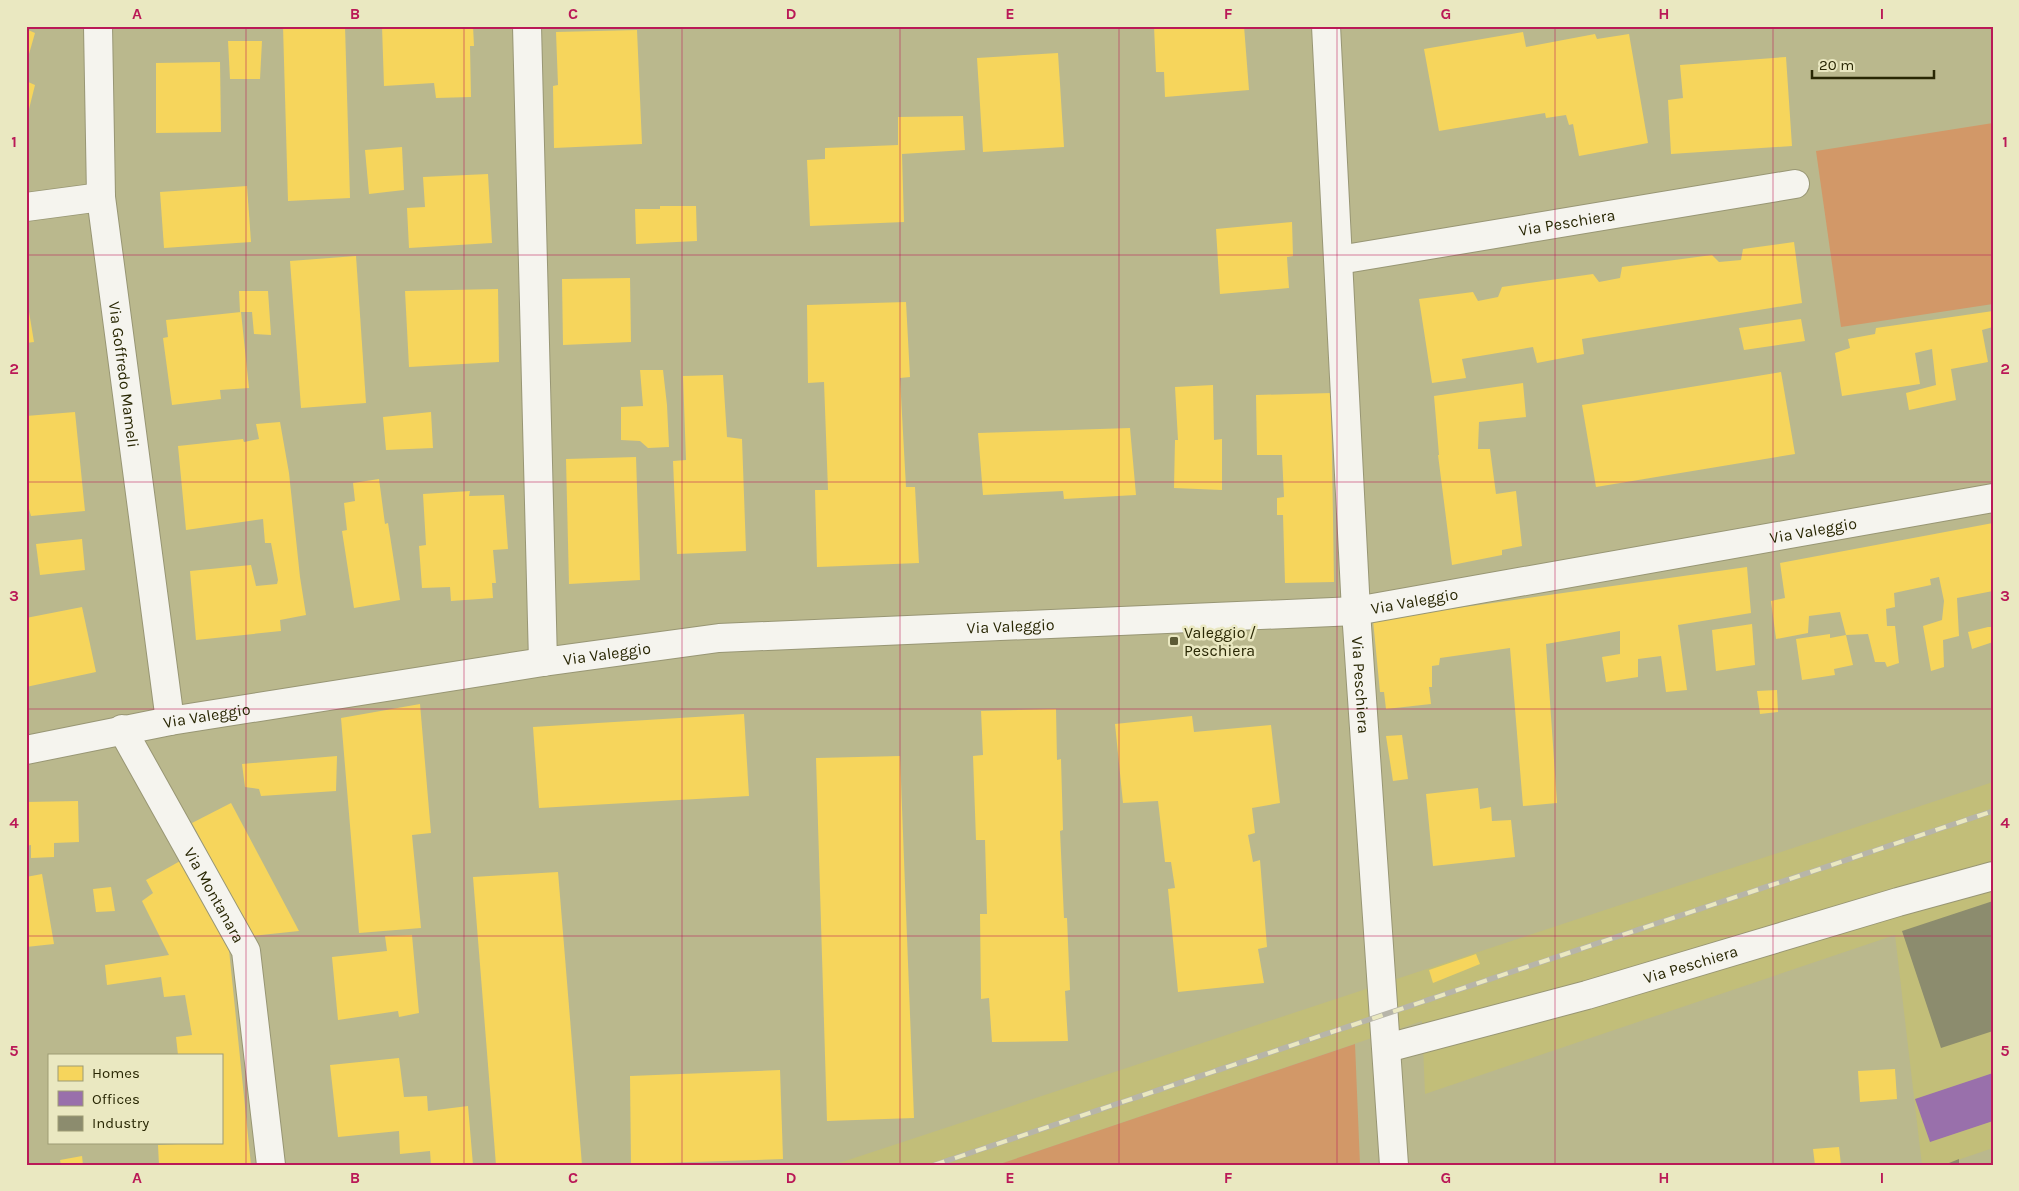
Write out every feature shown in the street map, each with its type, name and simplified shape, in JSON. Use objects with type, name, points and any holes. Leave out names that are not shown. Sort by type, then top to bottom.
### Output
[{"type":"street","name":"Via Goffredo Mameli","points":[[98,26],[101,197],[170,721]]},
{"type":"street","points":[[527,26],[543,662]]},
{"type":"street","name":"Via Peschiera","points":[[1326,26],[1356,611],[1394,1165]]},
{"type":"street","name":"Via Peschiera","points":[[1339,260],[1796,184]]},
{"type":"street","points":[[26,207],[101,197]]},
{"type":"street","name":"Via Valeggio","points":[[26,750],[122,729],[170,721],[543,662],[719,638],[1356,611],[1993,498]]},
{"type":"street","name":"Via Montanara","points":[[122,729],[246,951],[271,1165]]},
{"type":"street","name":"Via Peschiera","points":[[1387,1048],[1587,995],[1898,902],[1993,876]]},
{"type":"shaded area","points":[[1993,123],[1993,304],[1841,327],[1816,151]]},
{"type":"shaded area","points":[[1993,782],[1993,1148],[1943,1165],[1922,1165],[1895,935],[1425,1094],[1422,1021],[997,1165],[833,1165]]},
{"type":"shaded area","points":[[1355,1044],[1360,1165],[997,1165]]},
{"type":"building: Homes","points":[[283,26],[345,26],[350,198],[288,201]]},
{"type":"building: Homes","points":[[382,26],[473,26],[474,46],[470,46],[471,97],[436,98],[434,83],[384,86]]},
{"type":"building: Homes","points":[[1154,26],[1244,26],[1249,90],[1165,97],[1164,72],[1156,72]]},
{"type":"building: Homes","points":[[26,29],[35,33],[27,61],[26,61]]},
{"type":"building: Homes","points":[[637,30],[642,144],[554,148],[553,86],[558,85],[556,32]]},
{"type":"building: Homes","points":[[1523,32],[1526,47],[1595,34],[1597,39],[1629,34],[1648,143],[1579,156],[1573,124],[1569,125],[1566,115],[1546,118],[1545,113],[1439,131],[1424,49]]},
{"type":"building: Homes","points":[[228,41],[262,41],[260,79],[230,79]]},
{"type":"building: Homes","points":[[1058,53],[1064,147],[983,152],[977,58]]},
{"type":"building: Homes","points":[[1786,57],[1792,146],[1671,154],[1668,100],[1683,98],[1680,65]]},
{"type":"building: Homes","points":[[220,62],[221,132],[156,133],[156,63]]},
{"type":"building: Homes","points":[[26,81],[35,85],[27,117],[26,117]]},
{"type":"building: Homes","points":[[963,116],[965,150],[902,154],[904,222],[810,226],[807,160],[825,159],[825,148],[898,145],[898,117]]},
{"type":"building: Homes","points":[[402,147],[404,190],[369,194],[365,150]]},
{"type":"building: Homes","points":[[488,174],[492,243],[409,248],[407,208],[425,207],[423,177]]},
{"type":"building: Homes","points":[[247,186],[251,242],[164,248],[160,192]]},
{"type":"building: Homes","points":[[660,206],[696,206],[697,241],[636,244],[635,209],[660,209]]},
{"type":"building: Homes","points":[[1292,222],[1293,256],[1287,257],[1289,288],[1220,294],[1216,229]]},
{"type":"building: Homes","points":[[1794,242],[1802,303],[1582,339],[1584,354],[1537,363],[1533,347],[1462,359],[1466,378],[1432,383],[1419,299],[1473,292],[1478,301],[1498,297],[1502,287],[1593,274],[1599,282],[1620,278],[1622,267],[1712,255],[1719,262],[1741,260],[1743,249]]},
{"type":"building: Homes","points":[[356,256],[366,403],[301,408],[290,261]]},
{"type":"building: Homes","points":[[630,278],[631,342],[563,345],[562,279]]},
{"type":"building: Homes","points":[[498,289],[499,362],[409,367],[405,291]]},
{"type":"building: Homes","points":[[239,291],[268,291],[271,335],[254,334],[252,312],[240,312]]},
{"type":"building: Homes","points":[[26,301],[34,342],[26,343]]},
{"type":"building: Homes","points":[[906,302],[910,377],[900,378],[906,487],[915,487],[919,563],[817,567],[815,490],[828,490],[824,382],[808,383],[807,305]]},
{"type":"building: Homes","points":[[1993,311],[1993,327],[1982,330],[1988,362],[1951,369],[1956,400],[1909,410],[1906,393],[1936,385],[1932,349],[1915,353],[1920,384],[1842,396],[1835,353],[1850,348],[1848,339],[1875,334],[1876,328]]},
{"type":"building: Homes","points":[[241,312],[249,388],[220,390],[221,399],[172,405],[163,338],[168,337],[166,320]]},
{"type":"building: Homes","points":[[1801,319],[1805,341],[1744,350],[1739,328]]},
{"type":"building: Homes","points":[[640,370],[663,370],[669,447],[648,448],[640,441],[621,440],[621,407],[643,406]]},
{"type":"building: Homes","points":[[1781,372],[1795,454],[1596,487],[1582,405]]},
{"type":"building: Homes","points":[[723,375],[727,437],[742,439],[746,551],[677,554],[673,461],[686,460],[683,376]]},
{"type":"building: Homes","points":[[1523,383],[1526,417],[1479,422],[1478,449],[1490,449],[1496,494],[1516,491],[1522,546],[1502,550],[1502,555],[1452,565],[1438,455],[1434,396]]},
{"type":"building: Homes","points":[[1213,385],[1214,440],[1222,439],[1222,490],[1174,488],[1175,440],[1178,440],[1175,387]]},
{"type":"building: Homes","points":[[1331,393],[1334,582],[1285,583],[1283,515],[1277,515],[1277,498],[1284,497],[1282,455],[1257,455],[1256,395]]},
{"type":"building: Homes","points":[[75,412],[85,511],[31,516],[29,509],[26,509],[26,416]]},
{"type":"building: Homes","points":[[431,412],[433,448],[386,450],[383,417]]},
{"type":"building: Homes","points":[[280,422],[289,473],[306,615],[280,620],[281,631],[196,640],[190,571],[251,565],[256,586],[277,584],[278,580],[271,543],[265,543],[263,519],[186,530],[178,446],[243,439],[244,442],[259,439],[256,424]]},
{"type":"building: Homes","points":[[1130,428],[1136,495],[1064,499],[1063,491],[983,495],[978,433]]},
{"type":"building: Homes","points":[[636,457],[640,580],[569,584],[566,459]]},
{"type":"building: Homes","points":[[379,479],[385,524],[388,523],[400,600],[354,608],[342,531],[347,530],[344,503],[355,501],[353,483]]},
{"type":"building: Homes","points":[[470,491],[469,496],[504,495],[508,549],[493,550],[496,583],[492,583],[493,598],[451,601],[450,587],[422,588],[419,546],[426,545],[423,494]]},
{"type":"building: Homes","points":[[1993,523],[1993,591],[1957,598],[1959,636],[1943,640],[1944,667],[1931,671],[1923,626],[1942,620],[1944,601],[1939,577],[1930,579],[1931,585],[1894,593],[1895,607],[1886,609],[1887,626],[1895,626],[1899,663],[1887,667],[1885,662],[1875,662],[1868,634],[1846,635],[1840,612],[1809,616],[1808,633],[1776,639],[1771,601],[1785,598],[1780,563]]},
{"type":"building: Homes","points":[[82,539],[85,570],[40,575],[36,544]]},
{"type":"building: Homes","points":[[1747,567],[1751,613],[1678,625],[1687,690],[1666,692],[1661,656],[1638,659],[1638,677],[1606,682],[1602,657],[1620,654],[1620,631],[1546,644],[1557,803],[1523,806],[1510,648],[1440,658],[1439,665],[1432,666],[1432,687],[1429,687],[1431,704],[1386,709],[1384,692],[1380,692],[1373,620]]},
{"type":"building: Homes","points":[[82,607],[96,672],[26,687],[26,618]]},
{"type":"building: Homes","points":[[1752,624],[1755,665],[1716,671],[1712,630]]},
{"type":"building: Homes","points":[[1993,627],[1993,642],[1972,649],[1968,632]]},
{"type":"building: Homes","points":[[1830,634],[1830,638],[1846,635],[1853,665],[1834,669],[1835,675],[1802,680],[1796,639]]},
{"type":"building: Homes","points":[[1777,690],[1778,712],[1760,714],[1757,691]]},
{"type":"building: Homes","points":[[420,704],[431,833],[412,835],[421,928],[359,933],[341,718]]},
{"type":"building: Homes","points":[[1056,709],[1057,760],[1061,759],[1063,830],[1060,831],[1064,918],[1067,918],[1070,990],[1065,991],[1068,1041],[992,1042],[989,998],[981,999],[980,914],[987,914],[985,840],[976,840],[973,756],[983,755],[981,711]]},
{"type":"building: Homes","points":[[744,714],[749,796],[539,808],[533,727]]},
{"type":"building: Homes","points":[[1192,716],[1194,732],[1271,725],[1280,803],[1252,808],[1255,833],[1248,835],[1253,862],[1260,860],[1267,947],[1258,949],[1264,983],[1178,992],[1168,889],[1175,888],[1171,862],[1165,862],[1158,801],[1123,803],[1115,724]]},
{"type":"building: Homes","points":[[1402,735],[1408,779],[1393,781],[1386,736]]},
{"type":"building: Homes","points":[[337,756],[336,791],[261,796],[259,789],[245,787],[242,764]]},
{"type":"building: Homes","points":[[900,756],[914,1118],[827,1121],[816,758]]},
{"type":"building: Homes","points":[[1478,788],[1480,809],[1491,807],[1492,821],[1511,820],[1515,857],[1433,866],[1426,794]]},
{"type":"building: Homes","points":[[78,801],[79,842],[54,843],[54,857],[31,858],[31,845],[26,846],[26,802]]},
{"type":"building: Homes","points":[[231,803],[299,931],[252,936],[192,823]]},
{"type":"building: Homes","points":[[182,860],[229,950],[251,1165],[159,1165],[158,1145],[222,1144],[222,1054],[178,1054],[176,1037],[192,1035],[185,995],[164,997],[161,977],[107,985],[105,965],[169,955],[142,901],[153,893],[146,880]]},
{"type":"building: Homes","points":[[558,872],[582,1165],[496,1165],[473,877]]},
{"type":"building: Homes","points":[[42,874],[54,944],[26,947],[26,877]]},
{"type":"building: Homes","points":[[111,887],[115,911],[96,912],[93,889]]},
{"type":"building: Homes","points":[[412,935],[419,1013],[399,1017],[398,1011],[338,1020],[332,957],[387,951],[385,936]]},
{"type":"building: Homes","points":[[1476,954],[1480,964],[1433,983],[1429,970]]},
{"type":"building: Homes","points":[[399,1058],[404,1097],[427,1096],[428,1111],[468,1106],[473,1165],[431,1165],[430,1151],[400,1154],[399,1131],[338,1137],[330,1065]]},
{"type":"building: Homes","points":[[1895,1069],[1897,1099],[1860,1102],[1858,1071]]},
{"type":"building: Homes","points":[[780,1070],[783,1159],[631,1164],[630,1076]]},
{"type":"building: Homes","points":[[1839,1147],[1841,1165],[1815,1165],[1813,1149]]},
{"type":"building: Homes","points":[[82,1156],[83,1165],[61,1165],[60,1160]]},
{"type":"building: Offices","points":[[1993,1073],[1993,1121],[1930,1142],[1915,1099]]},
{"type":"building: Industry","points":[[1993,901],[1993,1031],[1941,1048],[1902,931]]},
{"type":"building: Industry","points":[[1959,1159],[1959,1165],[1944,1165]]},
{"type":"railway","points":[[934,1165],[1993,811]]},
{"type":"place","name":"Valeggio / Peschiera","points":[[1174,641]]}]
